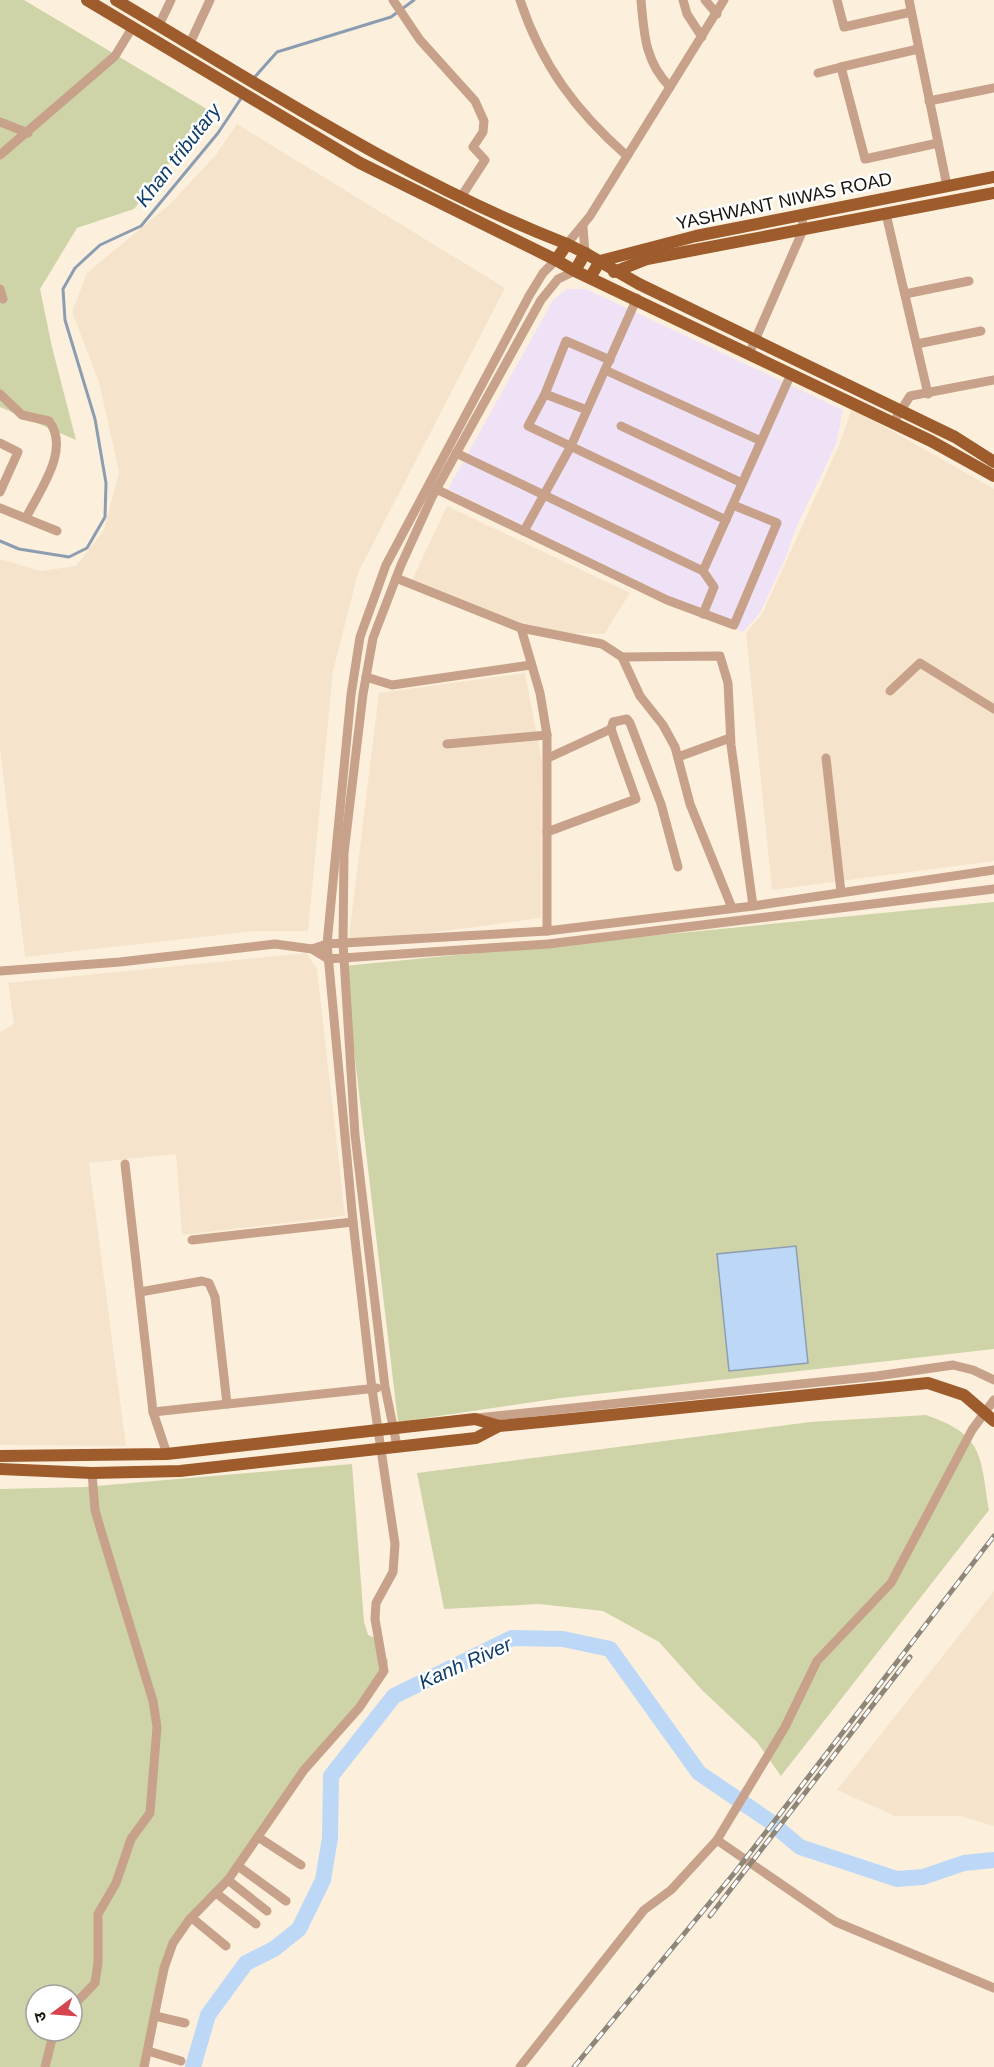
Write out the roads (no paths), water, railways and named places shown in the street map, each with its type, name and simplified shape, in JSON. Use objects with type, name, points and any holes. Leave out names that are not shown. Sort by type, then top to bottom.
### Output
[{"type":"main road","points":[[87,0],[408,189],[893,423],[994,476]]},
{"type":"main road","points":[[116,0],[338,133],[509,221],[567,244],[639,284],[900,409],[955,437],[994,462]]},
{"type":"main road","points":[[251,97],[260,86]]},
{"type":"main road","name":"YASHWANT NIWAS ROAD","points":[[600,261],[696,236],[994,177]]},
{"type":"main road","name":"YASHWANT NIWAS ROAD","points":[[616,270],[647,259],[994,193]]},
{"type":"main road","points":[[556,260],[567,244]]},
{"type":"main road","points":[[575,271],[585,253]]},
{"type":"main road","points":[[591,276],[600,261]]},
{"type":"main road","points":[[605,283],[616,270]]},
{"type":"main road","points":[[0,1456],[167,1454],[475,1419],[499,1426],[928,1383],[964,1395],[994,1421]]},
{"type":"main road","points":[[0,1469],[92,1473],[180,1472],[381,1447],[476,1438],[499,1426]]},
{"type":"street","points":[[159,25],[171,0]]},
{"type":"street","points":[[190,43],[210,0]]},
{"type":"street","points":[[393,0],[406,22],[475,101],[484,121],[483,132],[473,147],[485,160],[461,197]]},
{"type":"street","points":[[520,0],[530,30],[564,91],[597,129],[627,156]]},
{"type":"street","points":[[642,0],[644,37],[655,72],[670,87]]},
{"type":"street","points":[[683,0],[687,14],[702,37]]},
{"type":"street","points":[[705,0],[717,14]]},
{"type":"street","points":[[567,244],[583,227],[717,14],[723,0]]},
{"type":"street","points":[[837,0],[844,27],[911,12]]},
{"type":"street","points":[[909,0],[947,186]]},
{"type":"street","points":[[0,155],[115,56],[132,28]]},
{"type":"street","points":[[818,73],[918,49]]},
{"type":"street","points":[[841,67],[865,159],[938,143]]},
{"type":"street","points":[[929,101],[994,88]]},
{"type":"street","points":[[0,122],[28,133]]},
{"type":"street","points":[[886,214],[928,394]]},
{"type":"street","points":[[749,354],[803,230],[802,215]]},
{"type":"street","points":[[583,227],[585,253]]},
{"type":"street","points":[[144,2067],[167,1960],[173,1943],[192,1918],[228,1880],[304,1770],[359,1708],[384,1671],[375,1619],[376,1603],[393,1572],[395,1544],[372,1389],[352,1222],[327,944],[351,695],[360,637],[386,565],[446,448],[543,273],[556,260]]},
{"type":"street","points":[[397,1446],[395,1427],[385,1387],[355,1134],[343,944],[344,853],[366,677],[373,638],[396,578],[436,489],[541,300],[558,279],[575,271]]},
{"type":"street","points":[[905,294],[969,281]]},
{"type":"street","points":[[0,289],[3,299]]},
{"type":"street","points":[[524,531],[571,446],[637,298]]},
{"type":"street","points":[[917,344],[981,331]]},
{"type":"street","points":[[610,360],[566,341],[545,394],[528,426],[726,520]]},
{"type":"street","points":[[605,370],[761,441]]},
{"type":"street","points":[[703,571],[791,374]]},
{"type":"street","points":[[893,423],[910,396],[994,380]]},
{"type":"street","points":[[0,394],[22,415],[49,422],[56,435],[57,452],[26,518]]},
{"type":"street","points":[[545,394],[587,410]]},
{"type":"street","points":[[621,426],[742,483]]},
{"type":"street","points":[[0,443],[18,452],[0,492]]},
{"type":"street","points":[[456,453],[703,571],[714,587],[703,614]]},
{"type":"street","points":[[436,489],[667,600],[734,625],[777,523],[733,505]]},
{"type":"street","points":[[0,508],[57,531]]},
{"type":"street","points":[[396,578],[521,628],[602,644],[622,657],[640,696],[663,725],[678,757],[690,804],[732,908]]},
{"type":"street","points":[[372,605],[384,609]]},
{"type":"street","points":[[521,628],[540,693],[547,735],[547,931]]},
{"type":"street","points":[[622,657],[720,656],[728,683],[730,738],[753,906]]},
{"type":"street","points":[[890,691],[920,663],[994,710]]},
{"type":"street","points":[[366,677],[392,685],[531,665]]},
{"type":"street","points":[[548,832],[636,799],[611,729],[612,723],[628,720],[661,804],[678,867]]},
{"type":"street","points":[[548,758],[611,729]]},
{"type":"street","points":[[447,744],[547,735]]},
{"type":"street","points":[[678,757],[730,738]]},
{"type":"street","points":[[826,758],[840,892]]},
{"type":"street","points":[[312,949],[327,944],[547,931],[753,906],[994,870]]},
{"type":"street","points":[[0,971],[120,962],[275,944],[312,949],[328,959],[548,944],[994,889]]},
{"type":"street","points":[[125,1164],[153,1412],[167,1454]]},
{"type":"street","points":[[192,1240],[352,1222]]},
{"type":"street","points":[[140,1292],[202,1281],[209,1283],[215,1297],[227,1404]]},
{"type":"street","points":[[475,1419],[865,1377],[952,1365],[973,1370],[994,1380]]},
{"type":"street","points":[[153,1412],[385,1387]]},
{"type":"street","points":[[520,2067],[644,1910],[671,1890],[717,1840],[766,1758],[817,1661],[891,1583],[972,1430],[994,1400]]},
{"type":"street","points":[[84,1994],[95,1983],[98,1914],[116,1883],[131,1839],[150,1813],[157,1727],[153,1701],[95,1510],[92,1473]]},
{"type":"street","points":[[258,1837],[301,1865]]},
{"type":"street","points":[[717,1840],[836,1922],[994,1988]]},
{"type":"street","points":[[238,1866],[286,1901]]},
{"type":"street","points":[[228,1880],[267,1911]]},
{"type":"street","points":[[216,1893],[256,1924]]},
{"type":"street","points":[[192,1918],[225,1946]]},
{"type":"street","points":[[155,2016],[185,2023]]},
{"type":"street","points":[[45,2067],[51,2043]]},
{"type":"street","points":[[148,2051],[181,2061]]},
{"type":"water","points":[[796,1246],[808,1363],[729,1371],[717,1254]]},
{"type":"waterway","name":"Khan tributary","points":[[253,79],[277,52],[391,17],[414,0]]},
{"type":"waterway","name":"Khan tributary","points":[[0,541],[19,549],[69,557],[87,548],[105,517],[106,483],[95,419],[65,320],[63,289],[75,268],[100,245],[141,226],[218,133],[242,97]]},
{"type":"waterway","name":"Kanh River","points":[[193,2067],[208,2015],[246,1963],[274,1949],[299,1929],[323,1880],[330,1838],[331,1776],[394,1696],[512,1638],[563,1639],[610,1649],[699,1773],[768,1820],[800,1847],[897,1879],[923,1877],[964,1863],[994,1860]]},
{"type":"railway","points":[[574,2067],[736,1871],[994,1536]]},
{"type":"railway","points":[[710,1916],[910,1657]]}]
